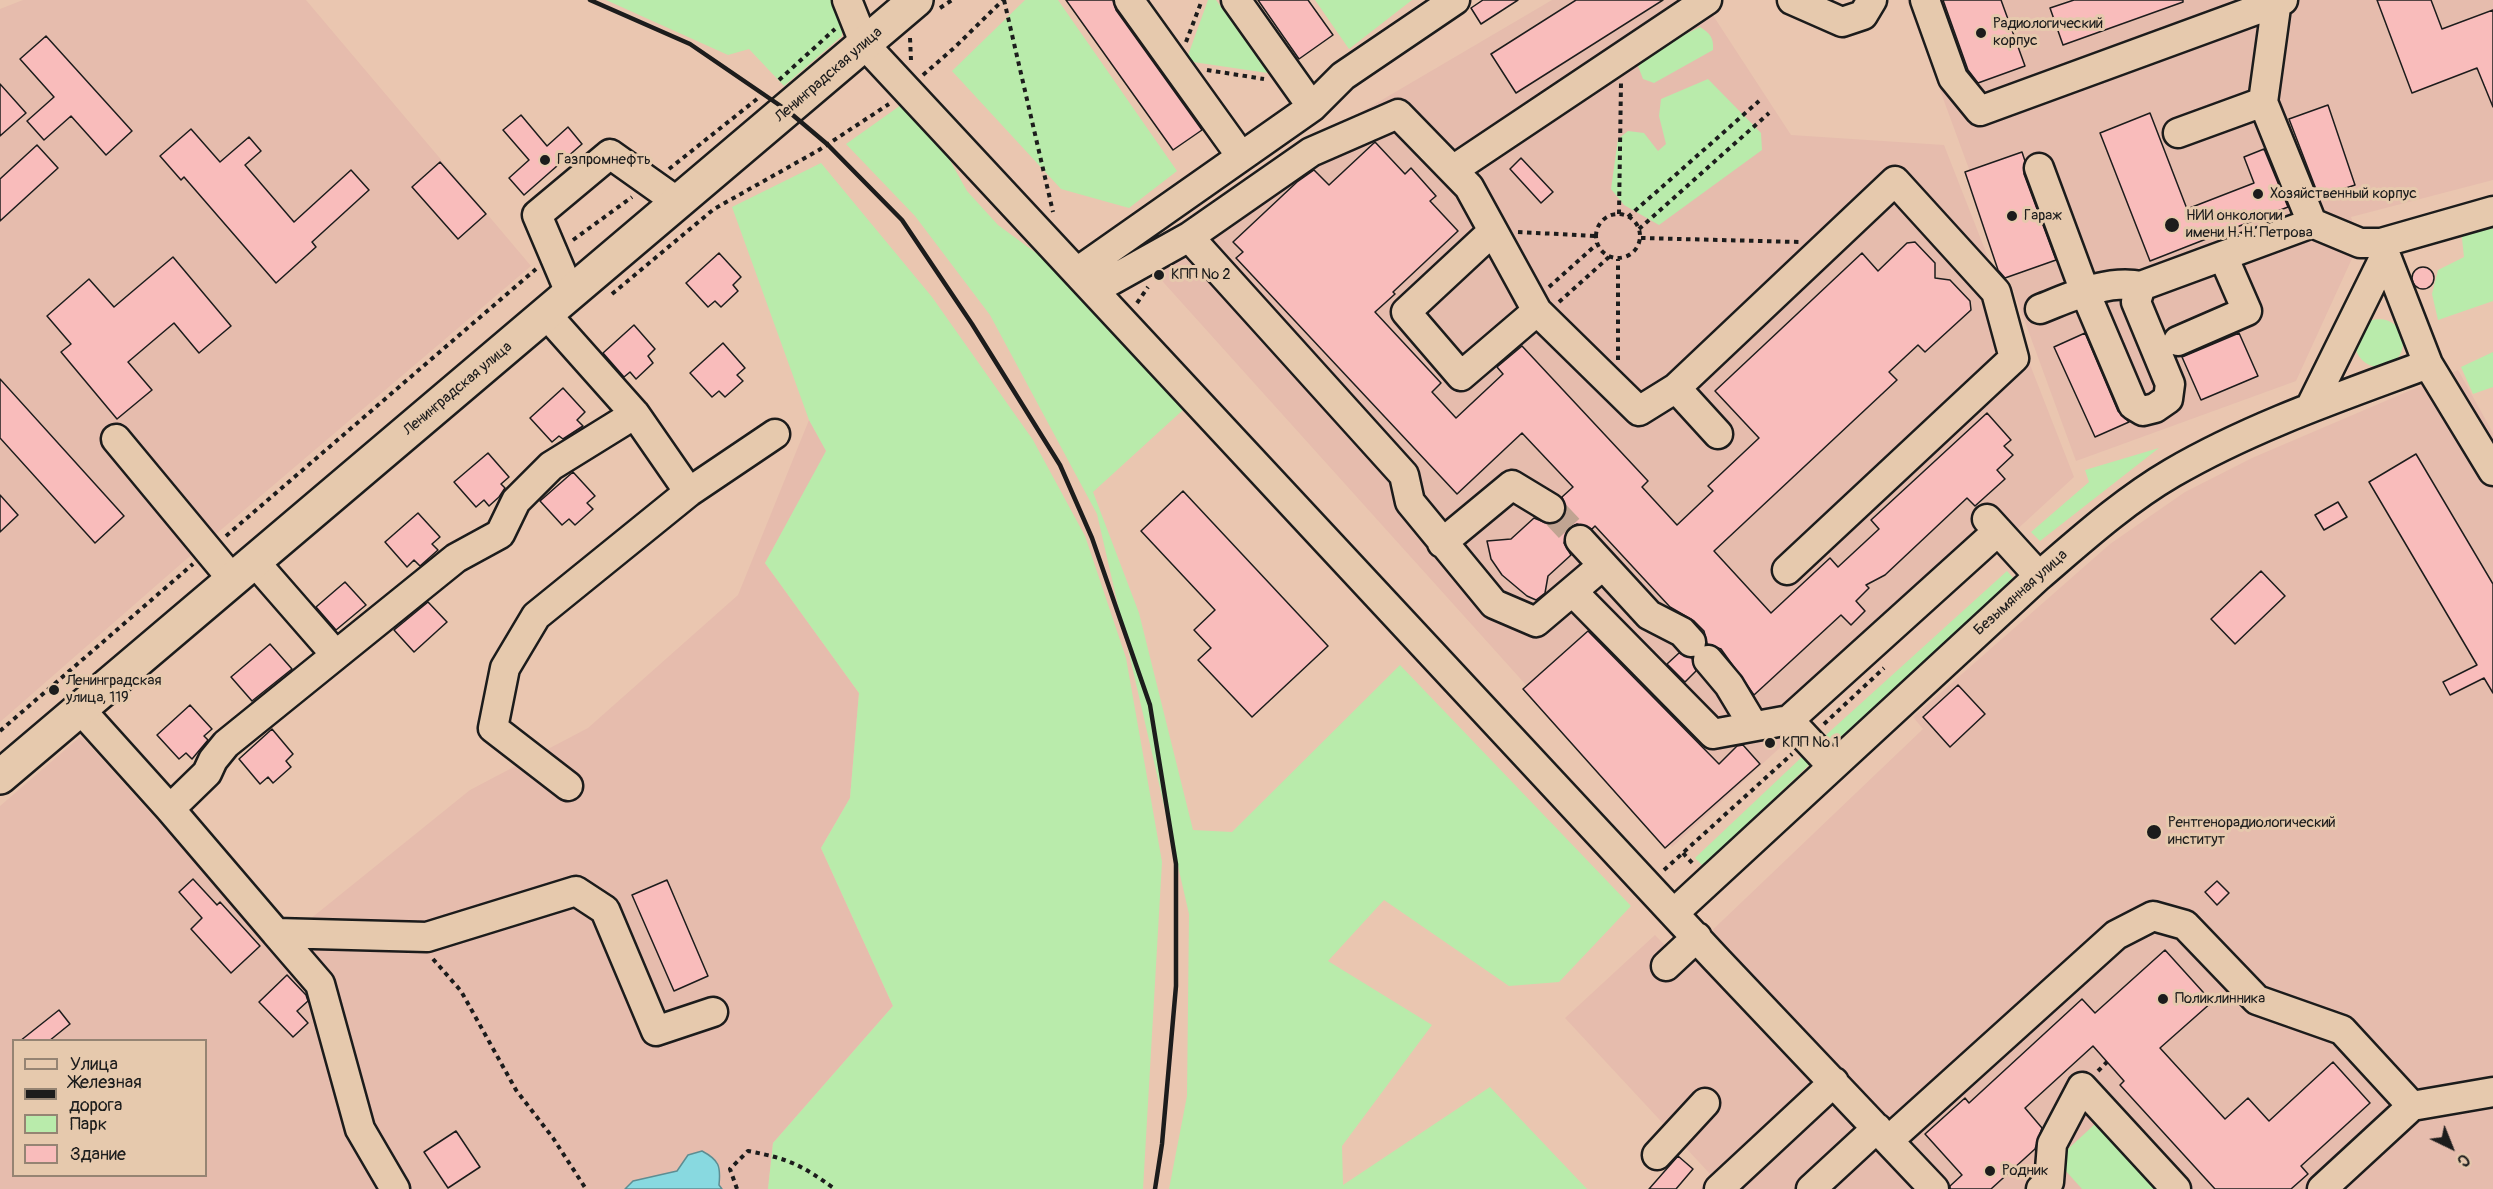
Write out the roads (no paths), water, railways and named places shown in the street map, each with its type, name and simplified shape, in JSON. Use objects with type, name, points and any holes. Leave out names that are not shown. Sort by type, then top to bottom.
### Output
[{"type":"main road","name":"Ленинградская улица","points":[[0,777],[865,45],[924,6]]},
{"type":"street","points":[[1129,0],[1241,156]]},
{"type":"street","points":[[1236,0],[1312,107]]},
{"type":"street","points":[[1094,281],[1241,156],[1312,107],[1344,76],[1455,0]]},
{"type":"street","points":[[1453,170],[1707,0]]},
{"type":"street","points":[[1792,0],[1842,22],[1863,15],[1872,0]]},
{"type":"street","points":[[1925,0],[1953,78],[1980,111],[2279,1],[2263,102],[2312,223]]},
{"type":"street","points":[[842,11],[865,45],[1094,281],[1674,913],[1934,1189]]},
{"type":"street","points":[[2178,133],[2263,102]]},
{"type":"street","points":[[1094,281],[1189,237],[1311,152],[1398,114],[1469,187],[1537,309],[1639,411],[1676,388],[1895,181],[1996,292],[2014,358],[1787,570]]},
{"type":"street","points":[[679,203],[610,154],[537,214],[554,254],[558,305],[689,492]]},
{"type":"street","points":[[2038,168],[2085,292],[2133,405],[2143,411],[2155,408],[2168,399],[2170,384],[2136,302],[2141,286]]},
{"type":"street","points":[[2040,309],[2085,292],[2125,283],[2141,286],[2312,223],[2360,243],[2383,249],[2493,211]]},
{"type":"street","points":[[1494,231],[1406,312],[1461,376],[1537,309]]},
{"type":"street","points":[[1189,237],[1404,475],[1410,502],[1494,604],[1536,622],[1602,566]]},
{"type":"street","points":[[2383,249],[2428,364],[2493,471]]},
{"type":"street","points":[[2310,408],[2383,249]]},
{"type":"street","points":[[2178,340],[2247,310],[2223,256]]},
{"type":"street","name":"Безымянная улица","points":[[1674,913],[2039,576],[2097,527],[2171,474],[2242,437],[2310,408],[2428,364]]},
{"type":"street","points":[[1676,388],[1718,434]]},
{"type":"street","points":[[170,809],[207,773],[213,760],[226,744],[456,558],[500,534],[516,501],[551,466],[634,414]]},
{"type":"street","points":[[568,786],[493,728],[505,668],[536,616],[689,492],[775,434]]},
{"type":"street","points":[[116,439],[208,552],[244,570],[336,655]]},
{"type":"street","points":[[1442,543],[1512,485],[1550,508]]},
{"type":"street","points":[[1798,730],[1992,525],[2039,576]]},
{"type":"street","points":[[1580,540],[1649,615],[1682,632],[1700,651],[1729,685],[1753,725]]},
{"type":"street","points":[[1574,592],[1713,734],[1753,725],[1798,730],[1832,766]]},
{"type":"street","points":[[80,709],[170,809],[320,984],[360,1130],[395,1189]]},
{"type":"street","points":[[276,933],[427,937],[576,891],[605,910],[656,1031],[713,1012]]},
{"type":"street","points":[[1810,1189],[1883,1134],[2116,936],[2153,916],[2185,925],[2257,1000],[2342,1030],[2412,1106]]},
{"type":"street","points":[[1666,966],[1697,937]]},
{"type":"street","points":[[1719,1189],[1834,1082]]},
{"type":"street","points":[[2049,1187],[2052,1144],[2082,1087],[2176,1189]]},
{"type":"street","points":[[2322,1189],[2412,1106],[2493,1092]]},
{"type":"street","points":[[1657,1155],[1705,1103]]},
{"type":"water","points":[[702,1151],[718,1164],[719,1185],[722,1189],[625,1189],[633,1181],[677,1171],[688,1155]]},
{"type":"tunnel","points":[[1550,508],[1580,540]]},
{"type":"railway","points":[[590,0],[690,44],[788,111],[827,144],[902,220],[972,324],[1060,465],[1092,538],[1150,705],[1176,864],[1176,986],[1162,1144],[1155,1189]]},
{"type":"place","name":"Радиологический корпус","points":[[1981,33]]},
{"type":"place","name":"Газпромнефть","points":[[545,160]]},
{"type":"place","name":"Хозяйственный корпус","points":[[2258,194]]},
{"type":"place","name":"Гараж","points":[[2012,216]]},
{"type":"place","name":"НИИ онкологии имени Н. Н. Петрова","points":[[2172,225]]},
{"type":"place","name":"КПП № 2","points":[[1159,275]]},
{"type":"place","name":"Ленинградская улица, 119","points":[[54,690]]},
{"type":"place","name":"КПП № 1","points":[[1770,743]]},
{"type":"place","name":"Рентгенорадиологический институт","points":[[2154,832]]},
{"type":"place","name":"Поликлинника","points":[[2163,999]]},
{"type":"place","name":"Родник","points":[[1990,1171]]}]
